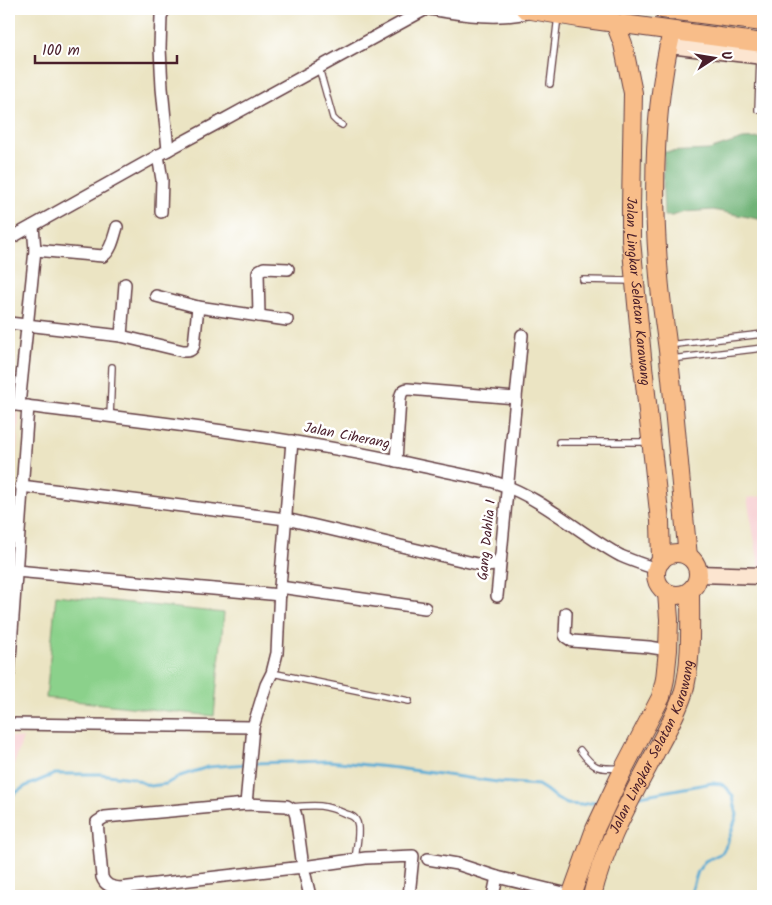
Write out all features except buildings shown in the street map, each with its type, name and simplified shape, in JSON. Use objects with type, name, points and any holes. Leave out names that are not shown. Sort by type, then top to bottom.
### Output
[{"type":"main road","points":[[662,9],[713,12],[738,19],[763,22]]},
{"type":"main road","points":[[532,10],[615,23],[732,52],[762,52]]},
{"type":"main road","name":"Jalan Lingkar Selatan Karawang","points":[[615,23],[624,44],[633,93],[630,208],[634,281],[660,521],[659,565]]},
{"type":"main road","points":[[670,38],[718,37],[762,52]]},
{"type":"main road","points":[[718,37],[732,52]]},
{"type":"main road","name":"Jalan Lingkar Selatan Karawang","points":[[670,38],[658,114],[654,176],[657,251],[688,556]]},
{"type":"main road","points":[[673,553],[681,553],[688,556],[696,563],[699,574],[695,587],[683,595],[675,596],[667,593],[660,587],[656,578],[659,565],[666,556],[673,553]]},
{"type":"main road","points":[[699,574],[763,576]]},
{"type":"main road","name":"Jalan Lingkar Selatan Karawang","points":[[592,896],[604,857],[633,796],[676,714],[684,692],[689,646],[690,591]]},
{"type":"main road","name":"Jalan Lingkar Selatan Karawang","points":[[571,896],[594,829],[660,697],[668,650],[670,620],[667,593]]},
{"type":"street","points":[[9,239],[428,9],[495,17],[518,16],[532,10]]},
{"type":"street","points":[[159,11],[163,153],[161,212]]},
{"type":"street","points":[[9,672],[21,486],[18,405],[35,250],[33,226]]},
{"type":"street","points":[[35,250],[103,256],[107,253],[117,227]]},
{"type":"street","points":[[259,316],[258,272],[264,268],[288,269]]},
{"type":"street","points":[[121,336],[125,284]]},
{"type":"street","points":[[156,296],[198,307],[286,320]]},
{"type":"street","points":[[9,323],[121,336],[183,351],[192,349],[194,345],[198,307]]},
{"type":"street","name":"Gang Dahlia I","points":[[496,596],[522,336]]},
{"type":"street","points":[[396,461],[400,399],[401,394],[405,390],[516,398]]},
{"type":"street","name":"Jalan Ciherang","points":[[18,405],[292,441],[493,482],[520,493],[550,510],[620,555],[630,560],[659,565]]},
{"type":"street","points":[[246,804],[253,727],[277,653],[292,441]]},
{"type":"street","points":[[21,486],[286,519],[486,566],[495,565],[500,558]]},
{"type":"street","points":[[16,571],[280,591],[425,608]]},
{"type":"street","points":[[566,613],[565,635],[572,640],[668,650]]},
{"type":"street","points":[[9,724],[253,727]]},
{"type":"street","points":[[310,896],[303,867],[296,816],[291,808],[246,804],[105,817],[97,822],[104,882],[110,886],[120,888],[303,867],[356,859],[413,856],[410,896]]},
{"type":"street","points":[[428,859],[457,864],[571,896]]},
{"type":"street","points":[[493,896],[497,876]]},
{"type":"lane","points":[[550,84],[558,14]]},
{"type":"lane","points":[[738,19],[763,16]]},
{"type":"lane","points":[[758,110],[762,52]]},
{"type":"lane","points":[[319,68],[333,118],[342,125]]},
{"type":"lane","points":[[583,280],[634,281]]},
{"type":"lane","points":[[668,352],[740,336],[763,334]]},
{"type":"lane","points":[[740,336],[740,350]]},
{"type":"lane","points":[[668,352],[763,348]]},
{"type":"lane","points":[[110,417],[112,367]]},
{"type":"lane","points":[[559,442],[651,442]]},
{"type":"lane","points":[[272,673],[409,701]]},
{"type":"lane","points":[[580,750],[594,766],[620,775]]},
{"type":"lane","points":[[291,808],[319,805],[334,808],[355,817],[358,826],[356,859]]},
{"type":"shaded area","points":[[9,412],[19,413],[9,594]]},
{"type":"shaded area","points":[[763,496],[763,577],[761,576],[747,498]]},
{"type":"shaded area","points":[[9,737],[23,738],[9,779]]},
{"type":"green space","points":[[763,138],[763,220],[713,210],[664,216],[664,152],[709,150],[743,139]]},
{"type":"green space","points":[[56,595],[224,613],[214,716],[46,698]]},
{"type":"waterway","points":[[253,763],[329,761],[397,768],[497,782],[538,785],[567,804],[580,805],[602,801]]},
{"type":"waterway","points":[[9,797],[26,786],[55,774],[100,774],[132,778],[150,786],[166,784],[180,776],[208,767],[247,764]]},
{"type":"waterway","points":[[640,796],[712,783],[721,784],[727,788],[733,797],[737,815],[727,844],[722,853],[705,861],[698,871],[690,896]]}]
